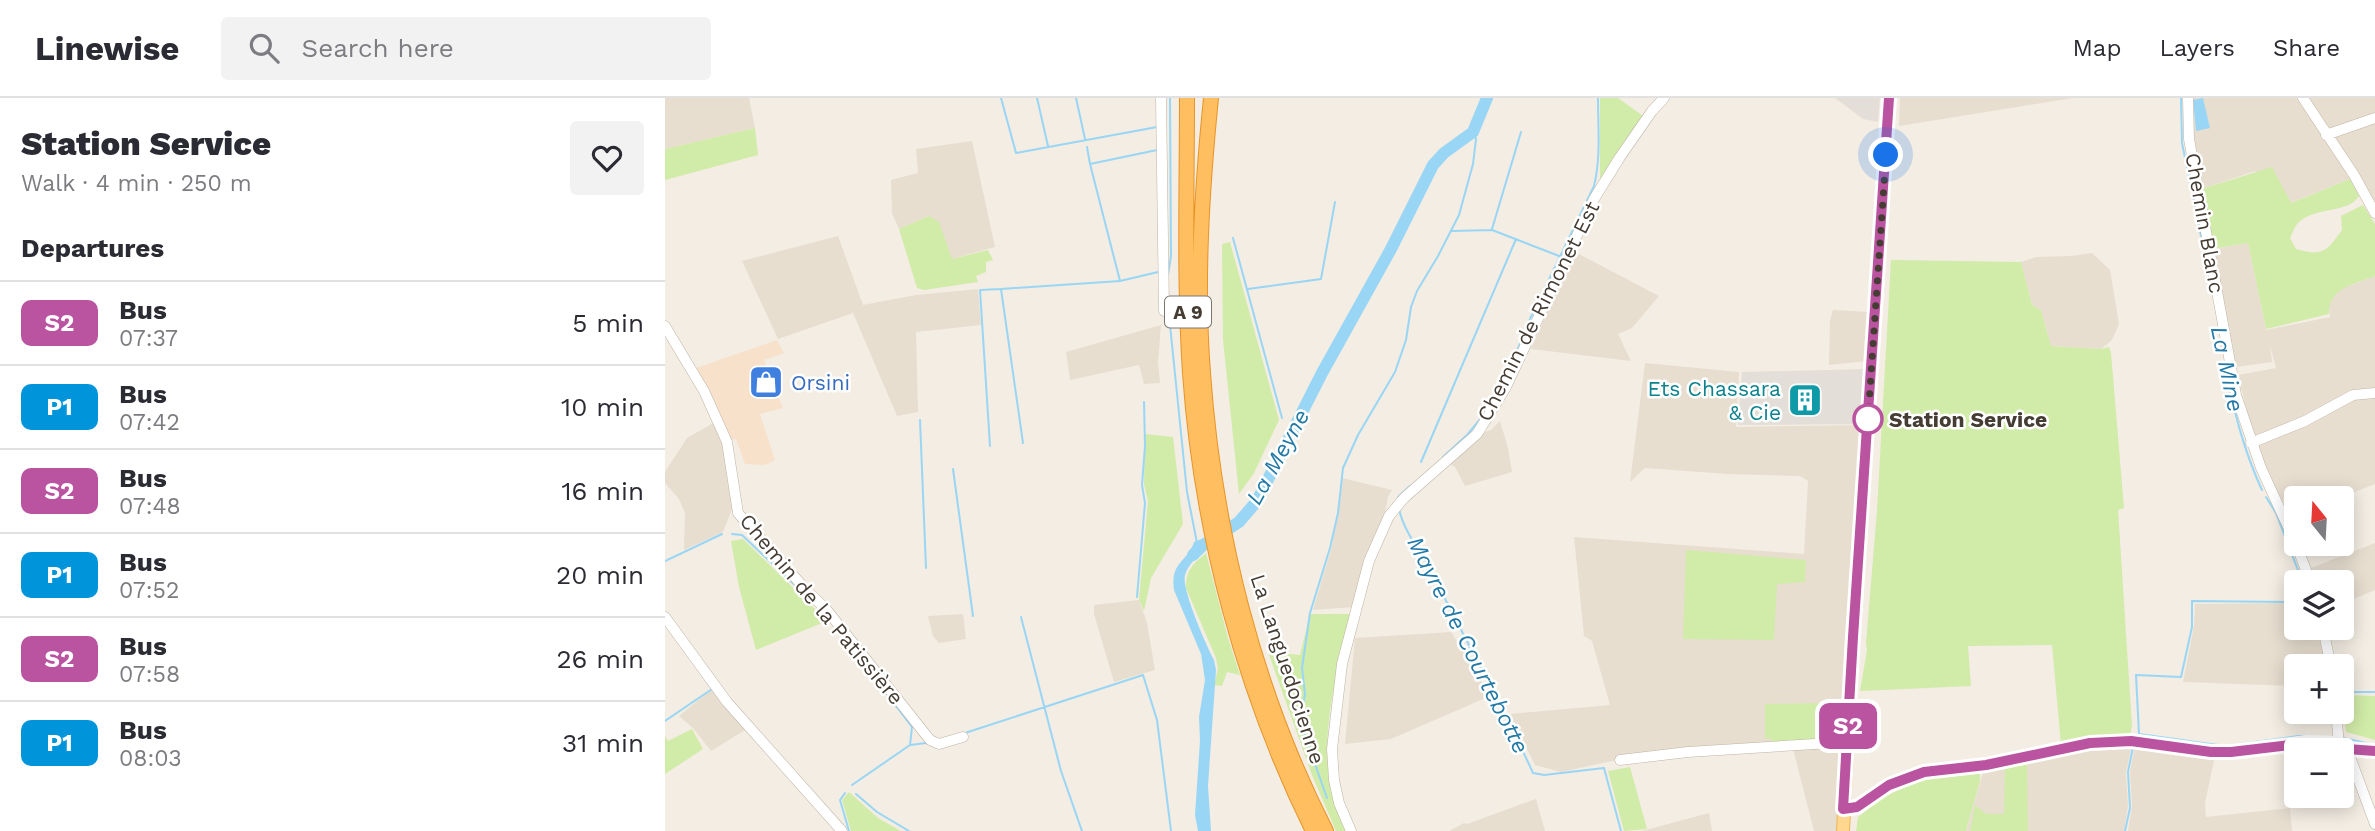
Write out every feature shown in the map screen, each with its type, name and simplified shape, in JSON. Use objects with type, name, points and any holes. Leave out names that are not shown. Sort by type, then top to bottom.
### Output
[{"type":"highway","name":"La Languedocienne","points":[[1187,98],[1190,374],[1201,466],[1216,520],[1237,629],[1266,723],[1313,831]]},
{"type":"highway","name":"La Languedocienne","points":[[1211,98],[1202,245],[1201,339],[1216,520]]},
{"type":"highway","name":"La Languedocienne","points":[[1221,545],[1277,718],[1326,831]]},
{"type":"main road","points":[[1843,831],[1889,98]]},
{"type":"street","points":[[1161,98],[1164,311]]},
{"type":"street","name":"Chemin de Rimonet Est","points":[[1351,831],[1339,803],[1332,749],[1342,664],[1369,561],[1389,516],[1404,498],[1476,434],[1506,387],[1594,199],[1626,148],[1664,98]]},
{"type":"street","name":"Chemin Blanc","points":[[2187,98],[2189,139],[2232,373],[2251,443],[2284,517]]},
{"type":"street","points":[[2303,98],[2354,175],[2375,213]]},
{"type":"street","points":[[2326,135],[2375,118]]},
{"type":"street","name":"Chemin de la Patissière","points":[[665,326],[704,391],[727,442],[738,513],[826,609],[930,740],[939,744],[963,737]]},
{"type":"street","points":[[2251,443],[2305,421],[2353,395],[2375,393]]},
{"type":"street","points":[[665,617],[727,702],[842,831]]},
{"type":"street","points":[[1843,809],[1857,807],[1889,785],[1924,772],[1986,765],[2090,743],[2131,741],[2211,752],[2284,746]]},
{"type":"street","points":[[1620,760],[1688,751],[1847,742]]},
{"type":"street","points":[[2354,748],[2375,751]]},
{"type":"street","points":[[2354,770],[2365,792],[2375,824]]},
{"type":"shaded area","points":[[665,98],[749,98],[755,128],[665,149]]},
{"type":"shaded area","points":[[1835,98],[1880,98],[1878,122],[1863,119]]},
{"type":"shaded area","points":[[1900,98],[2073,98],[1899,126]]},
{"type":"shaded area","points":[[2189,98],[2300,98],[2350,179],[2290,203],[2255,171],[2202,189],[2194,152]]},
{"type":"shaded area","points":[[2309,98],[2375,98],[2375,206]]},
{"type":"shaded area","points":[[972,141],[995,247],[952,259],[929,216],[899,229],[892,213],[891,180],[918,173],[916,149]]},
{"type":"shaded area","points":[[838,236],[863,305],[916,295],[978,289],[981,325],[916,332],[918,412],[897,416],[853,313],[778,339],[742,261]]},
{"type":"shaded area","points":[[2248,243],[2266,330],[2330,317],[2332,298],[2343,288],[2375,276],[2375,484],[2354,492],[2354,486],[2284,486],[2284,502],[2253,436],[2238,375],[2276,368],[2270,345],[2272,362],[2236,367],[2212,249]]},
{"type":"shaded area","points":[[1577,253],[1659,296],[1632,328],[1618,334],[1631,361],[1531,349],[1565,273]]},
{"type":"shaded area","points":[[2092,253],[2110,270],[2119,324],[2112,340],[2101,349],[2051,346],[2041,310],[2032,305],[2021,262],[2036,257]]},
{"type":"shaded area","points":[[1833,310],[1868,312],[1867,361],[1829,365],[1830,320]]},
{"type":"shaded area","points":[[1161,325],[1158,362],[1160,383],[1144,384],[1139,365],[1070,380],[1066,352]]},
{"type":"shaded area","points":[[777,340],[784,353],[764,360],[783,408],[760,414],[775,460],[765,465],[745,464],[736,439],[729,440],[696,368]]},
{"type":"shaded area","points":[[1645,363],[1739,372],[1736,427],[1862,425],[1846,634],[1837,831],[1814,831],[1793,749],[1649,753],[1561,772],[1535,765],[1509,714],[1610,705],[1592,641],[1584,636],[1574,537],[1804,554],[1808,481],[1800,476],[1645,468],[1630,482]]},
{"type":"shaded area","points":[[1866,369],[1863,424],[1738,425],[1742,372]]},
{"type":"shaded area","points":[[1500,421],[1512,472],[1465,486],[1455,467],[1448,463],[1480,434],[1491,430]]},
{"type":"shaded area","points":[[715,422],[725,447],[733,507],[723,532],[684,550],[685,513],[679,499],[665,483],[665,472],[687,438]]},
{"type":"shaded area","points":[[1342,478],[1392,490],[1384,518],[1367,552],[1354,607],[1313,610],[1332,546]]},
{"type":"shaded area","points":[[2375,543],[2375,590],[2354,599],[2354,570],[2311,568],[2342,556],[2354,556],[2354,551]]},
{"type":"shaded area","points":[[1139,600],[1147,623],[1155,670],[1114,682],[1094,614],[1094,605]]},
{"type":"shaded area","points":[[2284,603],[2284,640],[2321,640],[2323,654],[2284,654],[2284,686],[2183,682],[2194,626],[2195,604]]},
{"type":"shaded area","points":[[963,614],[966,639],[939,643],[933,636],[928,616]]},
{"type":"shaded area","points":[[1451,632],[1490,696],[1391,739],[1345,744],[1355,638]]},
{"type":"shaded area","points":[[713,688],[745,730],[711,751],[693,728],[679,716]]},
{"type":"shaded area","points":[[2132,745],[2126,773],[2128,807],[2124,831],[1966,831],[1984,769],[2078,747]]},
{"type":"shaded area","points":[[2135,745],[2215,756],[2205,803],[2206,817],[2290,808],[2292,831],[2128,831],[2132,807],[2130,772]]},
{"type":"shaded area","points":[[1536,799],[1545,831],[1449,831],[1464,823]]},
{"type":"shaded area","points":[[1709,813],[1712,831],[1642,831]]},
{"type":"green space","points":[[1600,98],[1618,98],[1643,116],[1600,185]]},
{"type":"green space","points":[[755,128],[758,155],[665,180],[665,149]]},
{"type":"green space","points":[[2272,167],[2291,203],[2350,179],[2359,196],[2354,202],[2305,218],[2297,224],[2290,238],[2296,249],[2312,252],[2323,250],[2342,230],[2341,216],[2363,205],[2375,224],[2375,276],[2344,288],[2333,298],[2329,314],[2266,329],[2248,243],[2212,249],[2202,189]]},
{"type":"green space","points":[[929,216],[939,222],[952,259],[988,250],[993,260],[986,262],[986,272],[976,276],[978,282],[924,290],[917,288],[899,229]]},
{"type":"green space","points":[[1230,242],[1279,420],[1254,473],[1239,494],[1223,340],[1222,244]]},
{"type":"green space","points":[[1891,260],[2021,262],[2032,305],[2041,310],[2051,346],[2100,349],[2109,347],[2124,508],[2118,510],[2132,726],[2130,736],[2061,745],[2052,645],[1968,646],[1971,686],[1860,691],[1867,650],[1877,511]]},
{"type":"green space","points":[[1145,434],[1173,437],[1183,524],[1151,578],[1144,611],[1139,600],[1148,501],[1144,484]]},
{"type":"green space","points":[[743,539],[827,621],[756,650],[739,587],[731,541]]},
{"type":"green space","points":[[1686,550],[1806,560],[1805,582],[1777,584],[1774,640],[1683,639]]},
{"type":"green space","points":[[1206,553],[1240,675],[1227,672],[1222,686],[1214,685],[1218,669],[1216,658],[1186,588],[1191,568]]},
{"type":"green space","points":[[1310,614],[1351,614],[1333,693],[1327,755],[1330,781],[1346,831],[1336,831],[1312,775],[1268,652],[1300,655]]},
{"type":"green space","points":[[2354,695],[2375,696],[2375,740],[2346,732],[2345,724],[2354,724]]},
{"type":"green space","points":[[1837,703],[1836,741],[1772,743],[1771,738],[1765,739],[1765,704]]},
{"type":"green space","points":[[692,729],[703,749],[665,774],[665,736],[668,741]]},
{"type":"green space","points":[[2027,762],[2028,831],[1970,831],[1975,805],[1986,814],[2004,814],[2005,768]]},
{"type":"green space","points":[[1630,767],[1647,829],[1624,831],[1608,771]]},
{"type":"green space","points":[[1980,773],[1966,831],[1856,831],[1858,817],[1884,797],[1918,781]]},
{"type":"green space","points":[[849,792],[878,818],[901,831],[851,831],[842,800]]},
{"type":"water","points":[[2203,98],[2210,128],[2196,131],[2193,100]]},
{"type":"water","points":[[1204,538],[1207,549],[1189,567],[1185,582],[1190,604],[1216,670],[1208,786],[1211,831],[1198,831],[1195,815],[1199,717],[1205,680],[1201,654],[1174,590],[1173,580],[1177,567],[1194,542]]},
{"type":"waterway","points":[[1001,98],[1016,153],[1157,127]]},
{"type":"waterway","points":[[1037,98],[1048,146]]},
{"type":"waterway","points":[[1076,98],[1085,139]]},
{"type":"waterway","points":[[1168,275],[1171,256],[1170,98]]},
{"type":"waterway","name":"La Meyne","points":[[1193,555],[1239,522],[1257,501],[1433,165],[1444,153],[1473,132],[1487,98]]},
{"type":"waterway","name":"Mayre de Courtebotte","points":[[1443,457],[1482,417],[1517,351],[1594,186],[1598,153],[1598,98]]},
{"type":"waterway","name":"La Mine","points":[[2181,98],[2182,143],[2201,236]]},
{"type":"waterway","points":[[1327,798],[1300,722],[1305,694],[1302,668],[1310,613],[1338,513],[1343,468],[1358,435],[1395,372],[1406,340],[1411,307],[1417,291],[1459,215],[1473,164],[1476,139],[1473,132]]},
{"type":"waterway","points":[[1492,229],[1521,132]]},
{"type":"waterway","points":[[1087,147],[1090,164],[1157,150]]},
{"type":"waterway","points":[[1090,164],[1120,281]]},
{"type":"waterway","points":[[1248,289],[1321,279],[1335,202]]},
{"type":"waterway","points":[[1452,231],[1492,230],[1559,256]]},
{"type":"waterway","points":[[1233,238],[1282,418]]},
{"type":"waterway","points":[[1421,462],[1516,239]]},
{"type":"waterway","name":"La Mine","points":[[2203,244],[2212,291]]},
{"type":"waterway","points":[[1001,289],[1120,281],[1158,272]]},
{"type":"waterway","points":[[990,446],[980,290],[1001,289],[1023,443]]},
{"type":"waterway","points":[[1169,315],[1187,492],[1197,543]]},
{"type":"waterway","name":"La Mine","points":[[2225,362],[2239,427],[2262,490]]},
{"type":"waterway","points":[[1137,597],[1145,503],[1142,485],[1144,402]]},
{"type":"waterway","points":[[920,420],[926,568]]},
{"type":"waterway","points":[[953,469],[973,616]]},
{"type":"waterway","name":"Mayre de Courtebotte","points":[[1398,497],[1410,486]]},
{"type":"waterway","name":"La Mine","points":[[2266,497],[2276,513],[2298,570]]},
{"type":"waterway","name":"Mayre de Courtebotte","points":[[1399,509],[1408,533],[1431,571],[1533,773],[1544,775],[1604,768],[1621,831]]},
{"type":"waterway","points":[[665,561],[722,534]]},
{"type":"waterway","points":[[732,534],[742,535],[800,590]]},
{"type":"waterway","name":"La Mine","points":[[2139,734],[2136,675],[2181,677],[2192,627],[2192,601],[2284,602]]},
{"type":"waterway","points":[[1021,617],[1061,771],[1082,831]]},
{"type":"waterway","points":[[965,733],[1143,675],[1157,720],[1171,831]]},
{"type":"waterway","points":[[665,721],[712,689]]},
{"type":"waterway","points":[[2354,692],[2375,692]]},
{"type":"waterway","points":[[852,785],[910,745],[912,727],[886,693]]},
{"type":"waterway","points":[[2139,734],[2225,746],[2284,738]]},
{"type":"waterway","points":[[2284,738],[2334,738]]},
{"type":"waterway","points":[[2354,740],[2375,745]]},
{"type":"waterway","points":[[910,745],[926,743]]},
{"type":"waterway","points":[[2125,831],[2130,808],[2128,772],[2133,747]]},
{"type":"waterway","points":[[845,793],[840,800],[849,831]]},
{"type":"waterway","points":[[856,794],[877,812],[909,831]]},
{"type":"bus line","name":"S2","points":[[1889,98],[1843,809],[1857,807],[1889,785],[1924,772],[1986,765],[2090,743],[2131,741],[2211,752],[2231,752],[2307,743],[2339,744],[2347,749],[2375,751]]},
{"type":"place","name":"Orsini","points":[[766,382]]},
{"type":"place","name":"Ets Chassara & Cie","points":[[1805,400]]},
{"type":"place","name":"Station Service","points":[[1868,419]]},
{"type":"route","points":[[1868,419],[1886,155]]}]
